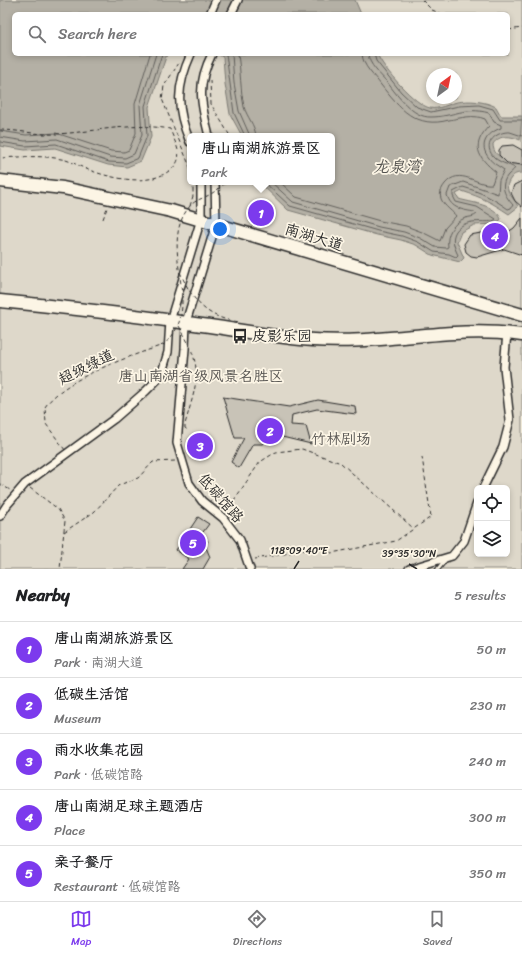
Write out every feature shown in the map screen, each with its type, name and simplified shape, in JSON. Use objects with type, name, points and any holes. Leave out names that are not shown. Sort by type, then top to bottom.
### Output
[{"type":"highway","name":"南湖大道","points":[[0,180],[63,188],[110,197],[201,219],[522,314]]},
{"type":"highway","points":[[0,302],[315,340],[382,339],[457,332],[507,333],[522,335]]},
{"type":"street","points":[[211,12],[216,0]]},
{"type":"street","points":[[232,12],[238,0]]},
{"type":"street","points":[[187,134],[182,122],[179,95],[183,72],[190,56]]},
{"type":"street","points":[[208,133],[202,106],[201,87],[205,66],[210,56]]},
{"type":"street","points":[[178,323],[201,219],[201,185]]},
{"type":"street","points":[[0,516],[25,484],[114,419],[146,392],[161,376],[178,323],[216,224],[215,185]]},
{"type":"street","name":"低碳馆路","points":[[178,323],[185,349],[177,443],[180,461],[188,484],[202,501],[223,518],[240,540],[250,569]]},
{"type":"street","points":[[484,485],[502,447],[510,420],[504,367],[507,333]]},
{"type":"street","points":[[409,569],[452,556],[464,541],[474,512]]},
{"type":"lane","points":[[438,569],[447,557]]},
{"type":"path","points":[[422,0],[432,10],[437,12]]},
{"type":"path","points":[[510,30],[522,28]]},
{"type":"path","points":[[208,74],[210,81],[211,104],[228,133]]},
{"type":"path","points":[[0,130],[57,134],[120,126],[160,127],[170,129],[179,153],[179,159],[177,165],[164,174],[146,180],[114,177],[89,170],[62,159],[41,157],[0,158]]},
{"type":"path","name":"超级绿道","points":[[65,450],[46,424],[46,407],[50,399],[58,392],[106,365],[163,345],[170,339],[178,323],[182,306],[177,252],[179,228],[190,206],[193,196],[193,185]]},
{"type":"path","points":[[190,206],[222,185]]},
{"type":"path","points":[[103,218],[110,197]]},
{"type":"path","name":"超级绿道","points":[[179,270],[187,288],[201,306],[222,319],[241,322]]},
{"type":"path","points":[[178,323],[194,356],[197,370],[196,384],[185,424],[185,428],[189,430]]},
{"type":"path","points":[[223,518],[260,462],[276,452],[302,448],[341,463],[414,528]]},
{"type":"path","points":[[248,560],[324,547],[331,552],[396,541],[431,517],[422,457]]},
{"type":"path","points":[[64,532],[94,512],[119,485],[138,478],[152,462],[180,461]]},
{"type":"path","points":[[0,484],[16,494]]},
{"type":"path","points":[[25,484],[58,509],[65,521],[60,569]]},
{"type":"green space","name":"唐山南湖省级风景名胜区","points":[[0,0],[522,0],[522,569],[0,569]]},
{"type":"water","points":[[0,0],[355,0],[360,12],[12,12],[12,56],[166,56],[149,107],[151,137],[141,161],[127,167],[108,165],[55,148],[25,150],[0,146]]},
{"type":"water","name":"龙泉湾","points":[[221,56],[378,56],[392,76],[408,93],[416,100],[430,108],[450,104],[462,104],[462,102],[467,101],[487,103],[496,107],[501,116],[522,116],[520,140],[502,137],[493,144],[496,153],[503,159],[522,164],[522,173],[513,176],[507,187],[518,207],[509,214],[492,203],[476,196],[462,191],[456,194],[459,199],[494,210],[501,219],[497,224],[474,225],[461,232],[457,242],[464,258],[460,262],[432,255],[416,245],[401,240],[377,235],[288,210],[262,185],[335,185],[335,133],[240,133],[230,114],[225,84],[223,57]]},
{"type":"building","points":[[513,145],[522,150],[522,165],[507,163],[499,155],[499,150],[502,146]]},
{"type":"building","points":[[522,181],[522,207],[515,201],[511,193],[514,185]]},
{"type":"building","points":[[522,218],[522,255],[504,249],[477,257],[471,256],[466,252],[464,244],[470,235],[481,233],[505,234],[514,228]]},
{"type":"building","points":[[223,397],[289,407],[318,400],[355,406],[356,414],[317,409],[292,415],[291,425],[306,426],[311,444],[278,436],[262,444],[253,444],[239,468],[231,462],[244,438],[235,438]]},
{"type":"building","points":[[198,517],[209,524],[200,536],[208,541],[205,545],[210,557],[203,569],[182,569],[189,559],[176,550]]},
{"type":"place","name":"唐山南湖旅游景区","points":[[261,213]]},
{"type":"place","name":"唐山南湖足球主题酒店","points":[[495,236]]},
{"type":"place","name":"皮影乐园","points":[[240,336]]},
{"type":"place","name":"低碳生活馆","points":[[270,431]]},
{"type":"place","name":"雨水收集花园","points":[[200,446]]},
{"type":"place","name":"亲子餐厅","points":[[193,543]]},
{"type":"park label","name":"竹林剧场","points":[[341,439]]}]
